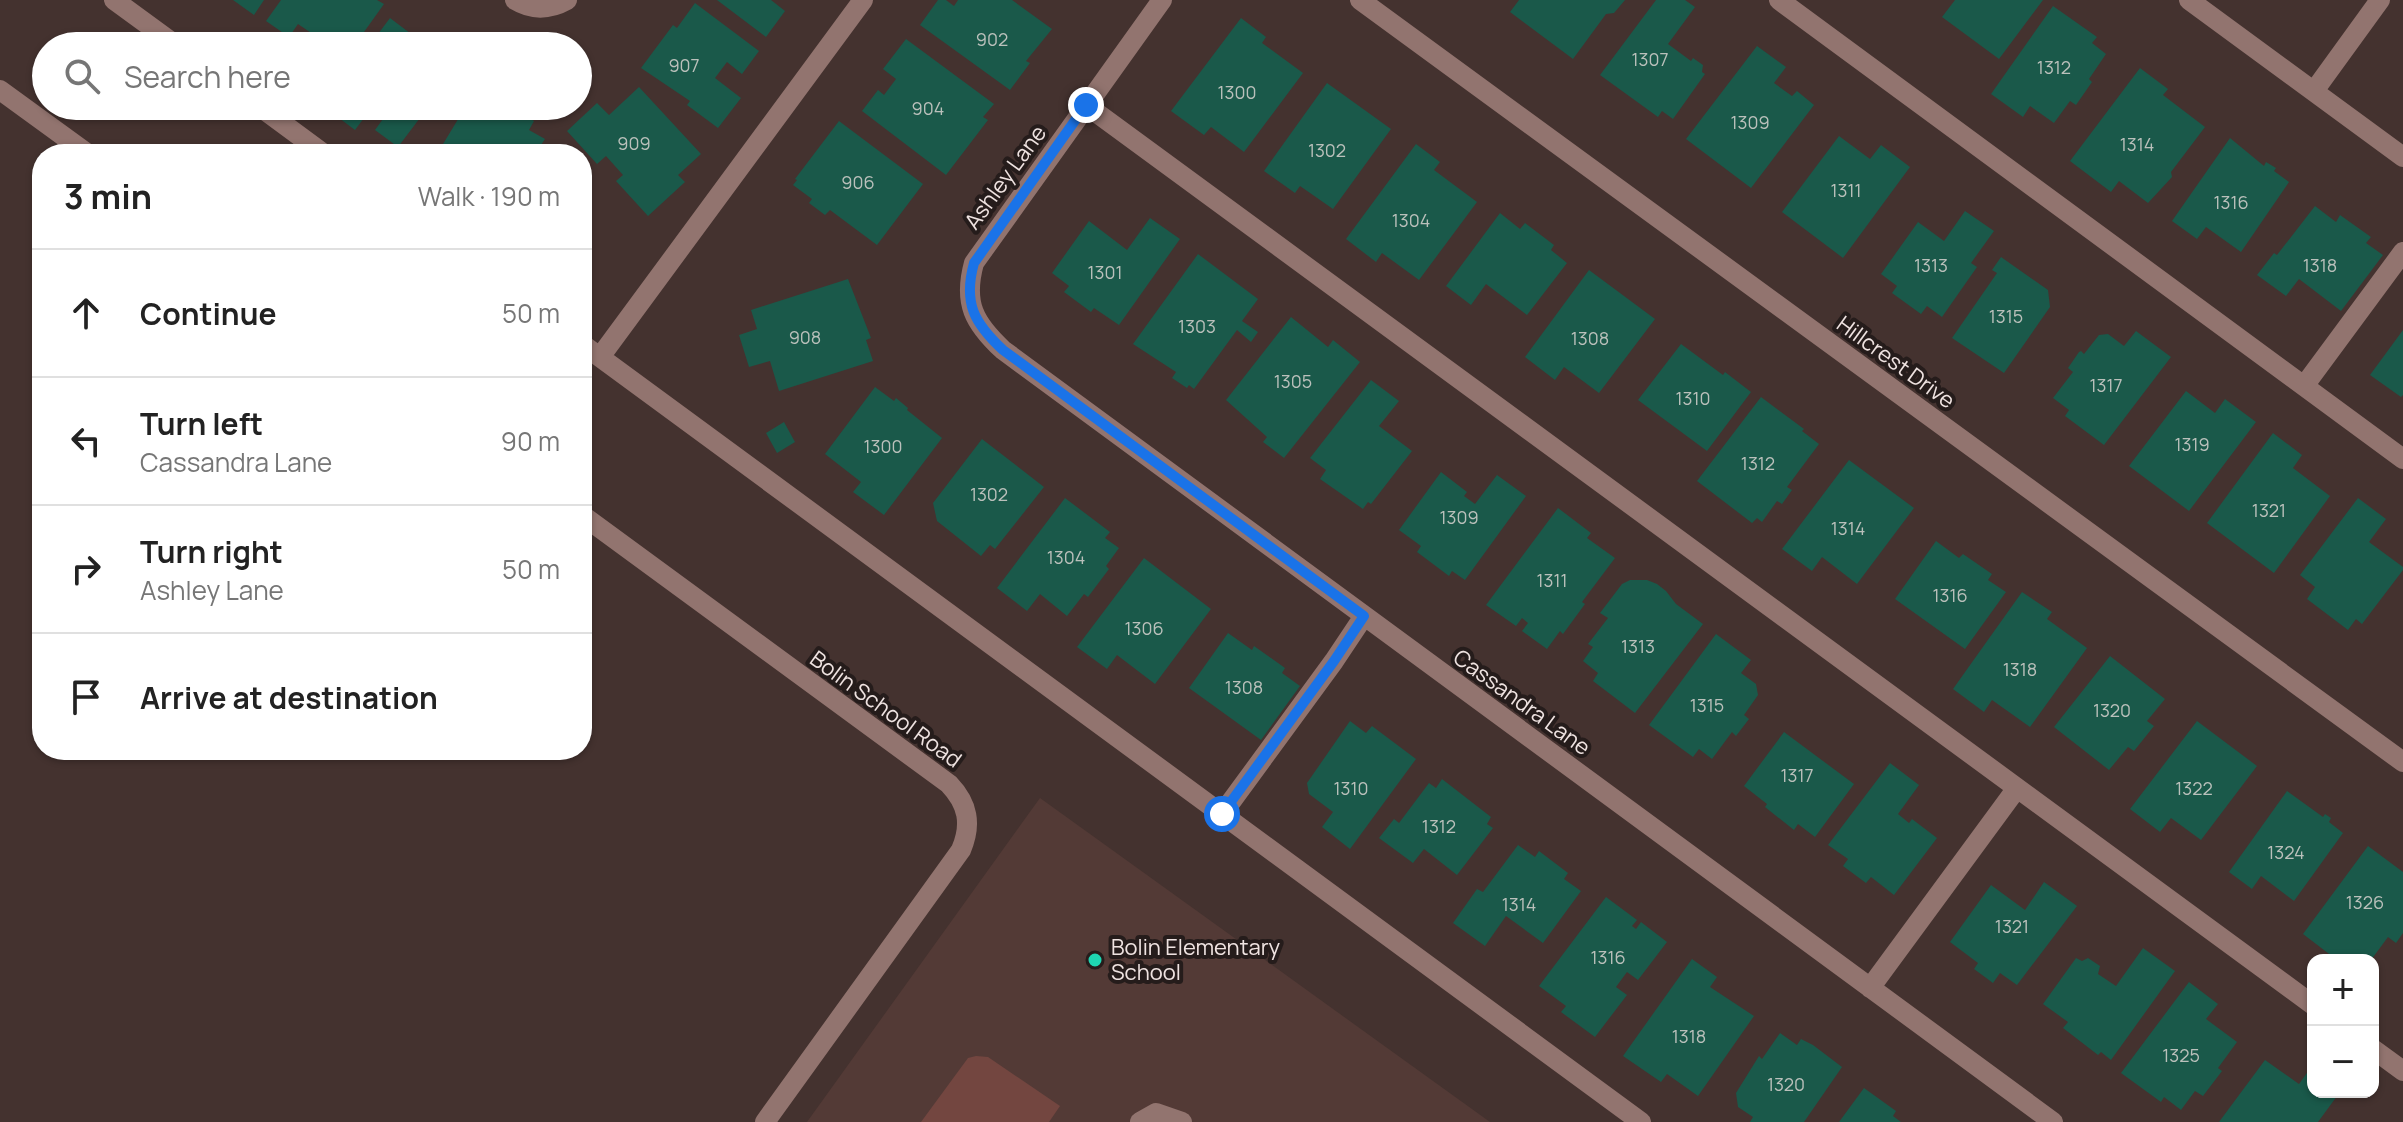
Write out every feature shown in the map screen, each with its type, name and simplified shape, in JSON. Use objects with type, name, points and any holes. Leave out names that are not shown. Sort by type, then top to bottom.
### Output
[{"type":"street","points":[[114,0],[158,32]]},
{"type":"street","points":[[515,0],[526,7],[558,4]]},
{"type":"street","points":[[600,357],[863,0]]},
{"type":"street","name":"Ashley Lane","points":[[973,312],[968,285],[974,263],[1162,0]]},
{"type":"street","name":"Hillcrest Drive","points":[[1360,0],[2403,762]]},
{"type":"street","points":[[1779,0],[2403,459]]},
{"type":"street","points":[[2189,0],[2403,157]]},
{"type":"street","points":[[2314,91],[2380,0]]},
{"type":"street","points":[[0,90],[32,113]]},
{"type":"street","points":[[1086,105],[2307,1001]]},
{"type":"street","points":[[41,120],[74,144]]},
{"type":"street","points":[[278,120],[310,144]]},
{"type":"street","points":[[2304,386],[2403,252]]},
{"type":"street","name":"Cassandra Lane","points":[[973,312],[984,332],[1003,350],[2053,1122]]},
{"type":"street","points":[[592,351],[1641,1122]]},
{"type":"street","name":"Bolin School Road","points":[[592,522],[949,784],[959,794],[965,807],[968,822],[961,850],[765,1122]]},
{"type":"street","points":[[1222,814],[1364,616]]},
{"type":"street","points":[[1870,988],[2017,788]]},
{"type":"street","points":[[2379,1053],[2403,1071]]},
{"type":"street","points":[[1140,1122],[1156,1113],[1182,1122]]},
{"type":"shaded area","name":"Bolin Elementary School","points":[[1040,798],[1490,1122],[807,1122]]},
{"type":"shaded area","points":[[988,1057],[1060,1106],[1049,1122],[921,1122],[968,1058]]},
{"type":"building","points":[[233,0],[264,0],[254,15]]},
{"type":"building","points":[[281,0],[377,0],[384,4],[364,32],[310,32],[298,24],[292,32],[282,32],[266,21]]},
{"type":"building","points":[[717,0],[771,0],[785,11],[766,37]]},
{"type":"building","points":[[938,0],[946,0],[954,6],[958,0],[1012,0],[1052,29],[1026,61],[1030,63],[1010,90],[920,25]]},
{"type":"building","points":[[1519,0],[1625,0],[1614,13],[1606,14],[1573,59],[1510,12]]},
{"type":"building","points":[[1656,0],[1685,0],[1695,7],[1668,44],[1691,61],[1693,58],[1703,65],[1702,72],[1705,74],[1673,119],[1662,111],[1658,117],[1600,75]]},
{"type":"building","points":[[1955,0],[2043,0],[1999,59],[1942,17]]},
{"type":"building","points":[[695,3],[759,51],[742,74],[727,62],[715,78],[741,98],[718,128],[687,105],[690,101],[641,68],[673,25],[677,28]]},
{"type":"building","points":[[2053,6],[2097,37],[2092,43],[2106,54],[2076,105],[2070,101],[2054,123],[2030,106],[2023,117],[1991,94]]},
{"type":"building","points":[[390,18],[408,32],[380,32]]},
{"type":"building","points":[[1241,18],[1266,37],[1262,43],[1303,73],[1244,152],[1211,127],[1204,135],[1171,111]]},
{"type":"building","points":[[906,39],[994,104],[983,117],[988,120],[946,175],[862,111],[878,90],[884,95],[896,79],[883,69]]},
{"type":"building","points":[[1757,46],[1786,67],[1774,83],[1792,96],[1797,91],[1814,105],[1751,188],[1686,139]]},
{"type":"building","points":[[2140,68],[2168,89],[2163,95],[2205,127],[2171,172],[2172,177],[2148,203],[2119,181],[2111,192],[2070,161]]},
{"type":"building","points":[[1327,83],[1391,129],[1333,209],[1300,186],[1295,193],[1264,171]]},
{"type":"building","points":[[639,87],[701,154],[678,175],[685,182],[648,216],[616,181],[623,175],[606,156],[597,164],[592,158],[592,144],[579,144],[567,131],[579,120],[592,120],[592,108],[597,103],[609,115]]},
{"type":"building","points":[[342,120],[362,120],[355,130]]},
{"type":"building","points":[[382,120],[418,120],[400,144],[394,144],[375,130]]},
{"type":"building","points":[[458,120],[532,120],[529,130],[545,139],[542,144],[443,144]]},
{"type":"building","points":[[839,121],[923,184],[877,245],[830,210],[825,215],[809,203],[812,199],[793,185]]},
{"type":"building","points":[[1839,136],[1870,159],[1881,145],[1910,167],[1843,258],[1782,212]]},
{"type":"building","points":[[2230,138],[2264,166],[2266,162],[2276,168],[2274,171],[2289,182],[2241,252],[2206,227],[2197,239],[2172,221]]},
{"type":"building","points":[[1416,144],[1440,162],[1434,170],[1477,202],[1419,280],[1382,253],[1376,262],[1346,239]]},
{"type":"building","points":[[2315,206],[2336,222],[2340,215],[2371,237],[2366,243],[2383,255],[2341,311],[2299,279],[2286,296],[2257,275],[2274,253],[2277,255]]},
{"type":"building","points":[[1965,211],[1994,231],[1971,263],[1977,267],[1942,317],[1927,306],[1921,314],[1892,293],[1897,286],[1881,274],[1918,222],[1944,241]]},
{"type":"building","points":[[1500,213],[1520,229],[1525,223],[1554,245],[1551,250],[1567,263],[1527,315],[1486,284],[1471,305],[1446,286]]},
{"type":"building","points":[[1150,218],[1180,239],[1119,325],[1094,308],[1091,312],[1064,292],[1069,286],[1052,273],[1089,221],[1127,250]]},
{"type":"building","points":[[1198,254],[1258,299],[1242,321],[1258,332],[1251,342],[1237,330],[1194,389],[1172,378],[1176,372],[1133,344]]},
{"type":"building","points":[[2001,257],[2048,290],[2050,307],[2004,373],[1952,338],[1997,273],[1992,270]]},
{"type":"building","points":[[1589,270],[1655,319],[1599,393],[1564,367],[1555,380],[1525,357]]},
{"type":"building","points":[[848,279],[871,338],[866,340],[873,361],[779,391],[770,361],[749,367],[739,335],[757,329],[751,310]]},
{"type":"building","points":[[1291,317],[1328,347],[1333,340],[1360,362],[1284,458],[1263,442],[1267,437],[1226,400]]},
{"type":"building","points":[[2403,330],[2403,395],[2401,397],[2370,375]]},
{"type":"building","points":[[2136,331],[2171,357],[2104,445],[2065,416],[2069,410],[2053,398],[2073,372],[2068,368],[2079,352],[2084,354],[2099,335],[2108,334],[2124,346]]},
{"type":"building","points":[[1681,344],[1751,392],[1707,451],[1638,400]]},
{"type":"building","points":[[1371,380],[1399,401],[1379,426],[1412,451],[1371,504],[1368,502],[1363,509],[1320,479],[1326,470],[1310,458]]},
{"type":"building","points":[[875,387],[894,401],[896,398],[942,438],[884,515],[853,492],[861,482],[825,454]]},
{"type":"building","points":[[2186,391],[2215,413],[2225,399],[2256,422],[2189,511],[2129,466]]},
{"type":"building","points":[[1761,397],[1819,444],[1787,487],[1792,490],[1782,504],[1777,501],[1762,522],[1757,518],[1752,523],[1697,481]]},
{"type":"building","points":[[784,422],[795,442],[777,453],[766,433]]},
{"type":"building","points":[[2273,433],[2302,455],[2293,468],[2330,496],[2274,573],[2207,523]]},
{"type":"building","points":[[982,439],[1044,487],[995,549],[990,545],[981,556],[937,521],[933,503]]},
{"type":"building","points":[[1849,460],[1914,508],[1857,584],[1822,557],[1812,571],[1782,549]]},
{"type":"building","points":[[1441,472],[1467,492],[1464,496],[1475,504],[1497,475],[1526,496],[1465,580],[1452,571],[1449,576],[1417,552],[1421,546],[1399,530]]},
{"type":"building","points":[[1065,498],[1110,532],[1105,538],[1119,548],[1106,566],[1109,569],[1088,597],[1084,594],[1067,616],[1040,594],[1027,611],[997,588]]},
{"type":"building","points":[[2358,498],[2386,519],[2369,542],[2403,570],[2362,624],[2356,619],[2348,630],[2307,599],[2315,587],[2300,575]]},
{"type":"building","points":[[1558,508],[1591,533],[1587,538],[1615,558],[1563,634],[1560,631],[1547,649],[1522,631],[1528,623],[1522,618],[1516,626],[1486,605]]},
{"type":"building","points":[[1936,541],[1959,558],[1963,554],[1992,574],[1988,580],[2006,592],[1965,649],[1895,599]]},
{"type":"building","points":[[1144,558],[1211,609],[1155,684],[1117,655],[1107,669],[1077,647]]},
{"type":"building","points":[[1630,580],[1647,580],[1657,584],[1676,604],[1703,624],[1635,713],[1593,681],[1598,673],[1583,661],[1593,647],[1588,644],[1608,618],[1600,613],[1622,584]]},
{"type":"building","points":[[2022,592],[2052,612],[2047,619],[2087,648],[2030,727],[1992,700],[1984,712],[1953,689]]},
{"type":"building","points":[[1228,633],[1252,650],[1254,646],[1285,668],[1282,673],[1300,686],[1261,740],[1189,688]]},
{"type":"building","points":[[1716,634],[1751,660],[1741,673],[1756,684],[1758,695],[1744,715],[1749,719],[1736,736],[1732,732],[1712,759],[1699,749],[1693,757],[1649,725]]},
{"type":"building","points":[[2110,656],[2165,699],[2147,721],[2154,726],[2134,751],[2128,747],[2109,770],[2054,727]]},
{"type":"building","points":[[1350,721],[1366,733],[1372,726],[1416,759],[1350,849],[1322,827],[1333,812],[1309,794],[1307,783]]},
{"type":"building","points":[[2197,721],[2257,766],[2201,840],[2171,818],[2160,832],[2130,809]]},
{"type":"building","points":[[1784,732],[1854,784],[1815,837],[1798,824],[1794,830],[1744,786]]},
{"type":"building","points":[[1890,763],[1919,785],[1898,814],[1909,823],[1912,819],[1937,838],[1894,895],[1871,877],[1866,883],[1843,866],[1848,859],[1828,845]]},
{"type":"building","points":[[1442,779],[1491,817],[1487,824],[1493,828],[1457,875],[1424,849],[1413,863],[1379,838],[1394,819],[1399,823],[1429,783],[1436,788]]},
{"type":"building","points":[[2287,791],[2323,817],[2325,814],[2331,818],[2329,822],[2343,833],[2294,901],[2261,876],[2252,889],[2229,872]]},
{"type":"building","points":[[1518,845],[1535,857],[1539,851],[1568,873],[1564,879],[1581,891],[1543,943],[1506,916],[1485,946],[1453,923],[1477,889],[1483,892]]},
{"type":"building","points":[[2368,846],[2403,872],[2403,933],[2396,943],[2388,937],[2375,954],[2329,954],[2303,934]]},
{"type":"building","points":[[2044,882],[2077,906],[2017,985],[2000,973],[1993,983],[1974,969],[1978,963],[1950,942],[1991,885],[2025,910]]},
{"type":"building","points":[[1606,897],[1637,920],[1632,926],[1636,929],[1641,922],[1667,942],[1638,980],[1627,972],[1616,987],[1627,995],[1595,1037],[1561,1012],[1566,1006],[1539,986]]},
{"type":"building","points":[[2143,948],[2175,971],[2111,1060],[2101,1052],[2098,1055],[2063,1028],[2068,1022],[2043,1004],[2076,958],[2082,961],[2088,958],[2100,966],[2098,974],[2116,986]]},
{"type":"building","points":[[1692,959],[1717,977],[1710,987],[1754,1016],[1698,1096],[1667,1074],[1661,1082],[1623,1056]]},
{"type":"building","points":[[2189,982],[2218,1004],[2206,1019],[2237,1042],[2218,1068],[2222,1071],[2203,1096],[2195,1091],[2181,1110],[2164,1097],[2161,1102],[2121,1073]]},
{"type":"building","points":[[1780,1033],[1797,1045],[1801,1039],[1813,1045],[1842,1067],[1804,1122],[1750,1122],[1753,1117],[1738,1107],[1736,1093],[1759,1056],[1762,1059]]},
{"type":"building","points":[[2265,1060],[2299,1084],[2307,1073],[2307,1098],[2336,1098],[2318,1122],[2219,1122]]},
{"type":"building","points":[[1864,1088],[1896,1111],[1893,1116],[1901,1122],[1839,1122]]},
{"type":"place","name":"Bolin Elementary School","points":[[1095,960]]},
{"type":"route","points":[[1086,105],[974,263],[968,285],[973,312],[984,332],[1003,350],[1364,616],[1222,814]]}]
